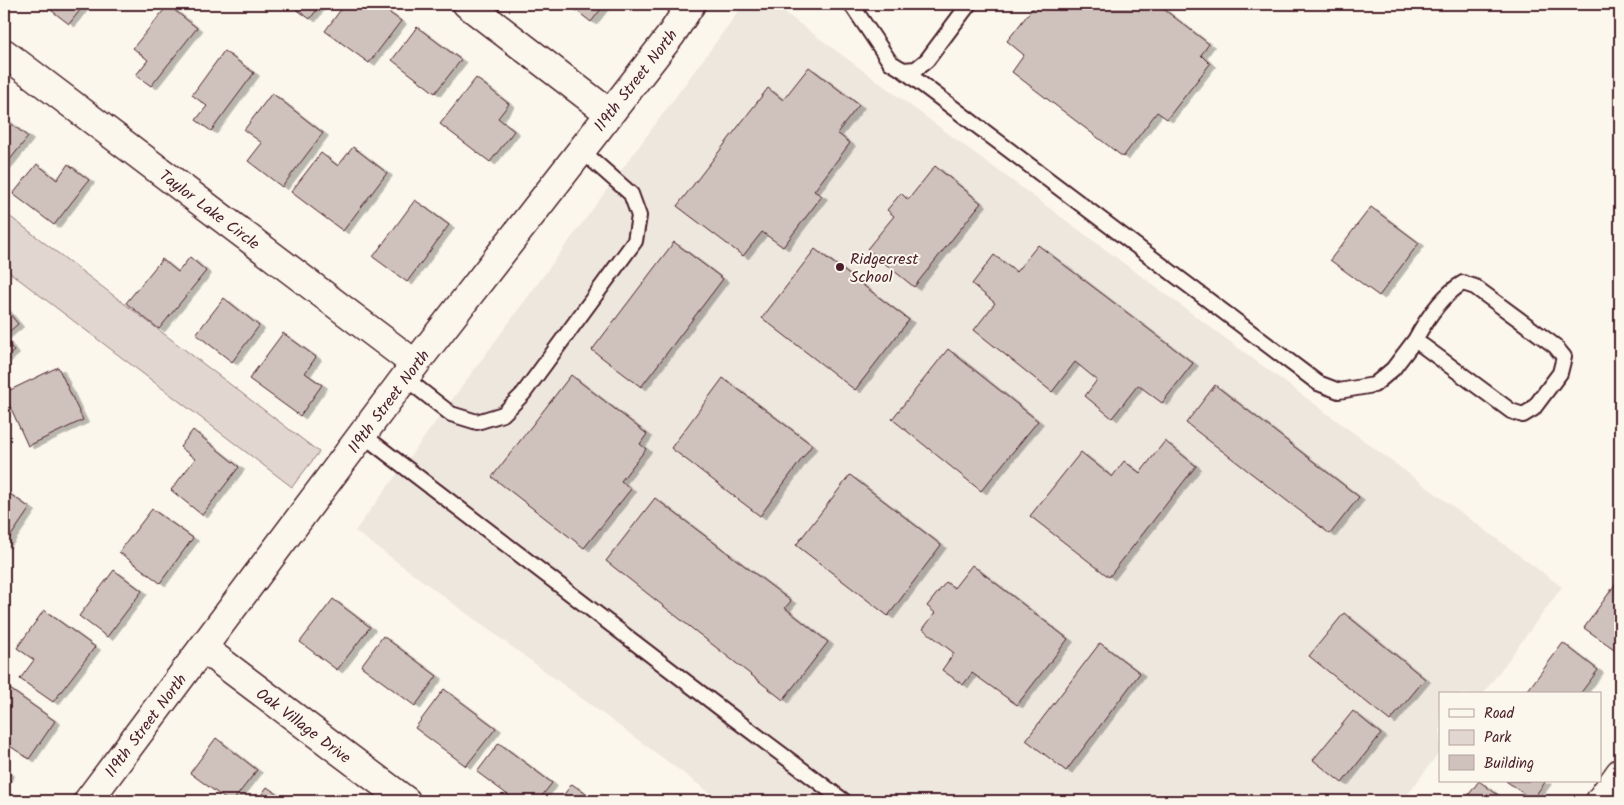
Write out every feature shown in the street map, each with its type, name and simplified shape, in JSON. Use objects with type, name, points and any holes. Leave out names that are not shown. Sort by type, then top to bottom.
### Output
[{"type":"street","points":[[467,4],[609,114]]},
{"type":"street","name":"119th Street North","points":[[88,801],[410,371],[671,34],[691,4]]},
{"type":"street","name":"Taylor Lake Circle","points":[[4,53],[410,371]]},
{"type":"street","name":"Oak Village Drive","points":[[203,648],[406,801]]},
{"type":"street","points":[[1600,801],[1620,773]]},
{"type":"lane","points":[[851,4],[890,62],[1318,383],[1339,391],[1374,385],[1393,369],[1415,340],[1424,324],[1451,290],[1463,283],[1475,287],[1554,346],[1564,358],[1560,373],[1533,409],[1523,415],[1511,411],[1415,340]]},
{"type":"lane","points":[[903,70],[916,69],[927,60],[969,4]]},
{"type":"lane","points":[[410,371],[451,414],[477,422],[503,414],[523,394],[635,242],[639,216],[631,194],[581,150]]},
{"type":"lane","points":[[363,435],[844,801]]},
{"type":"shaded area","name":"Ridgecrest School","points":[[744,4],[773,4],[1562,587],[1484,692],[1439,692],[1439,752],[1403,801],[721,801],[355,531]]},
{"type":"green space","points":[[4,212],[319,452],[292,487],[4,268]]},
{"type":"building","points":[[43,4],[85,4],[69,24]]},
{"type":"building","points":[[289,4],[321,4],[310,19]]},
{"type":"building","points":[[345,4],[377,4],[401,21],[369,63],[325,31]]},
{"type":"building","points":[[568,4],[605,4],[591,22]]},
{"type":"building","points":[[1036,4],[1157,4],[1209,44],[1201,55],[1210,64],[1167,119],[1157,112],[1123,157],[1012,72],[1024,55],[1007,41]]},
{"type":"building","points":[[168,5],[197,28],[151,86],[136,75],[148,60],[133,48]]},
{"type":"building","points":[[417,27],[461,60],[435,93],[392,60]]},
{"type":"building","points":[[224,51],[254,73],[211,131],[196,120],[207,106],[192,95]]},
{"type":"building","points":[[809,67],[859,105],[837,133],[850,143],[814,191],[822,196],[783,247],[762,232],[743,256],[677,206],[768,88],[783,100]]},
{"type":"building","points":[[476,78],[509,104],[498,118],[514,131],[490,162],[440,124]]},
{"type":"building","points":[[272,93],[323,133],[282,187],[248,161],[262,143],[244,130]]},
{"type":"building","points":[[4,118],[28,137],[4,167]]},
{"type":"building","points":[[353,147],[387,173],[343,231],[291,192],[321,153],[338,166]]},
{"type":"building","points":[[37,164],[57,180],[68,164],[89,180],[54,225],[13,194]]},
{"type":"building","points":[[935,166],[981,203],[914,287],[867,249],[894,216],[887,210],[901,193],[908,200]]},
{"type":"building","points":[[415,200],[449,225],[407,282],[373,257]]},
{"type":"building","points":[[1371,207],[1419,243],[1379,296],[1330,260]]},
{"type":"building","points":[[674,242],[723,279],[641,387],[592,350]]},
{"type":"building","points":[[1038,245],[1193,363],[1162,403],[1138,385],[1112,418],[1085,396],[1097,380],[1075,362],[1052,392],[974,330],[995,303],[972,284],[994,255],[1016,272]]},
{"type":"building","points":[[815,249],[909,320],[855,390],[762,318]]},
{"type":"building","points":[[190,257],[206,271],[159,329],[126,303],[162,259],[178,272]]},
{"type":"building","points":[[224,298],[259,326],[232,362],[196,334]]},
{"type":"building","points":[[4,307],[18,324],[4,336]]},
{"type":"building","points":[[283,333],[316,357],[305,373],[322,385],[300,416],[249,379]]},
{"type":"building","points":[[4,338],[14,351],[4,360]]},
{"type":"building","points":[[948,349],[1038,421],[981,491],[892,419]]},
{"type":"building","points":[[58,367],[83,420],[28,446],[4,393]]},
{"type":"building","points":[[571,375],[647,434],[640,444],[646,449],[621,481],[631,489],[584,548],[492,477]]},
{"type":"building","points":[[723,378],[812,445],[760,516],[671,448]]},
{"type":"building","points":[[1215,385],[1359,497],[1330,534],[1186,423]]},
{"type":"building","points":[[193,430],[239,467],[202,515],[171,490],[195,459],[180,447]]},
{"type":"building","points":[[1165,441],[1196,466],[1109,577],[1030,516],[1081,452],[1112,477],[1124,461],[1140,473]]},
{"type":"building","points":[[850,475],[941,545],[888,616],[796,545]]},
{"type":"building","points":[[4,490],[30,508],[4,546]]},
{"type":"building","points":[[655,498],[791,601],[785,608],[828,642],[783,700],[606,561]]},
{"type":"building","points":[[152,509],[193,538],[160,583],[119,552]]},
{"type":"building","points":[[972,565],[1068,639],[1017,705],[972,673],[963,685],[942,670],[954,653],[923,629],[935,613],[927,606],[946,582],[954,588]]},
{"type":"building","points":[[114,570],[142,591],[107,637],[79,616]]},
{"type":"building","points":[[1619,579],[1620,647],[1617,651],[1584,628]]},
{"type":"building","points":[[333,599],[370,627],[337,670],[300,642]]},
{"type":"building","points":[[44,610],[95,647],[53,702],[20,679],[34,660],[17,648]]},
{"type":"building","points":[[1344,613],[1425,679],[1390,721],[1309,656]]},
{"type":"building","points":[[383,636],[437,676],[415,706],[361,666]]},
{"type":"building","points":[[1100,643],[1140,673],[1066,771],[1026,740]]},
{"type":"building","points":[[1563,643],[1598,670],[1582,692],[1526,692]]},
{"type":"building","points":[[4,685],[55,721],[29,759],[4,742],[4,722],[8,716],[4,714]]},
{"type":"building","points":[[444,689],[496,728],[466,766],[415,728]]},
{"type":"building","points":[[1353,711],[1381,734],[1342,783],[1313,760]]},
{"type":"building","points":[[216,738],[257,770],[233,801],[228,801],[190,773]]},
{"type":"building","points":[[499,743],[552,783],[538,801],[516,801],[477,772]]},
{"type":"building","points":[[4,769],[9,773],[4,781]]},
{"type":"building","points":[[1478,782],[1480,782],[1506,801],[1464,801]]},
{"type":"building","points":[[1507,782],[1545,782],[1532,800]]},
{"type":"building","points":[[572,784],[596,801],[559,801]]},
{"type":"building","points":[[267,787],[287,801],[257,801]]},
{"type":"place","name":"Ridgecrest School","points":[[840,267]]}]
